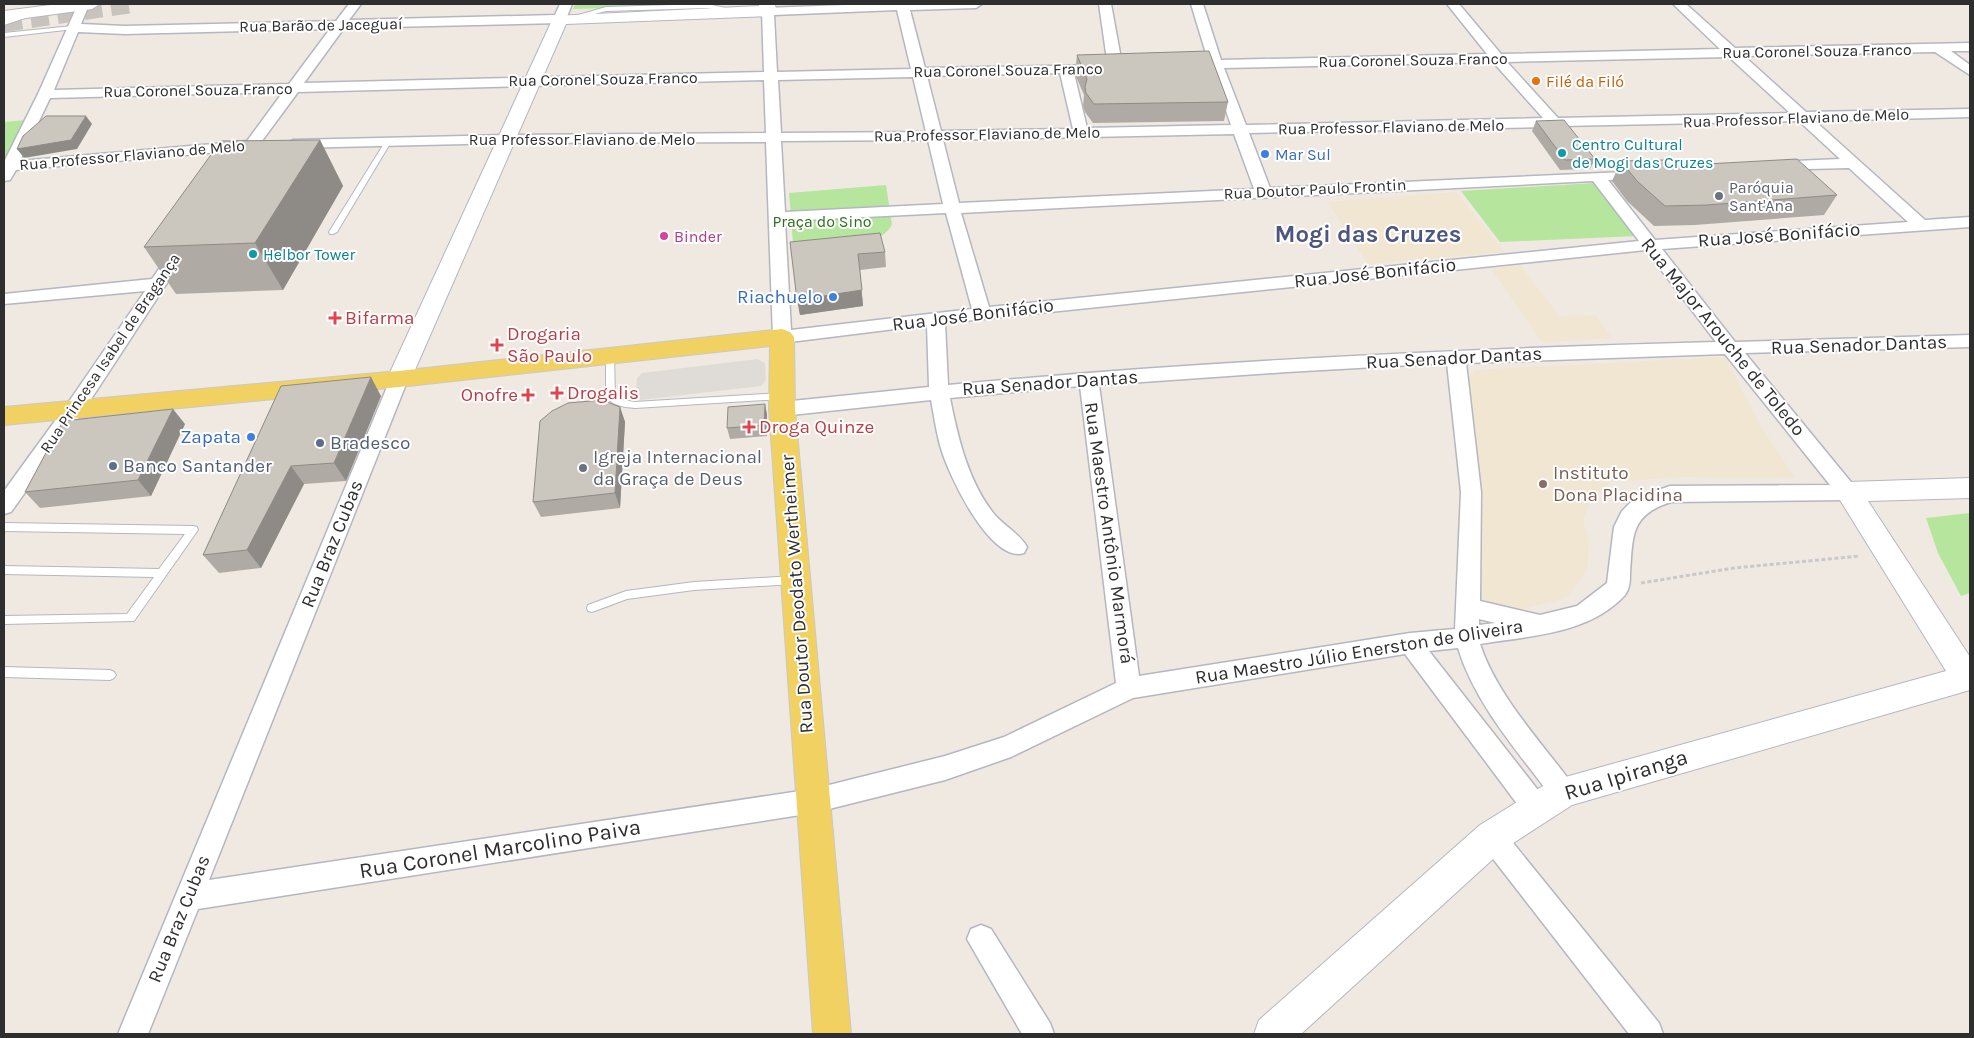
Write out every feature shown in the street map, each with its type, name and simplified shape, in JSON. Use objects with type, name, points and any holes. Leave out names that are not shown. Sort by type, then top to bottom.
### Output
[{"type":"main road","points":[[4,16],[87,4]]},
{"type":"main road","name":"Rua Barão de Jaceguaí","points":[[566,14],[739,11],[768,7]]},
{"type":"main road","name":"Rua Braz Cubas","points":[[399,379],[534,80],[566,14]]},
{"type":"main road","points":[[4,416],[399,379],[782,337]]},
{"type":"main road","name":"Rua Doutor Deodato Wertheimer","points":[[782,337],[782,403],[832,1034]]},
{"type":"main road","points":[[1848,492],[1970,488]]},
{"type":"main road","name":"Rua Major Arouche de Toledo","points":[[1885,553],[1877,526],[1876,511],[1881,502],[1890,496],[1916,490]]},
{"type":"main road","name":"Rua Major Arouche de Toledo","points":[[1848,492],[1885,553],[1968,680]]},
{"type":"main road","name":"Rua Ipiranga","points":[[1273,1034],[1492,837],[1550,800],[1968,680]]},
{"type":"street","points":[[6,171],[45,94],[72,28],[87,4]]},
{"type":"street","points":[[229,178],[251,145],[355,4]]},
{"type":"street","points":[[902,4],[952,208],[982,313]]},
{"type":"street","points":[[768,7],[976,4]]},
{"type":"street","points":[[1105,4],[1113,53]]},
{"type":"street","points":[[1197,4],[1216,64],[1264,191]]},
{"type":"street","points":[[1453,4],[1496,58],[1556,124]]},
{"type":"street","points":[[1679,4],[1735,53],[1921,225]]},
{"type":"street","name":"Rua Doutor Deodato Wertheimer","points":[[768,7],[782,337]]},
{"type":"street","name":"Rua Barão de Jaceguaí","points":[[72,28],[125,30],[340,25],[566,14]]},
{"type":"street","name":"Rua Coronel Souza Franco","points":[[1169,66],[1970,47]]},
{"type":"street","points":[[1938,48],[1970,71]]},
{"type":"street","name":"Rua Coronel Souza Franco","points":[[45,94],[534,80],[1122,67]]},
{"type":"street","points":[[1066,69],[1080,132]]},
{"type":"street","name":"Rua Professor Flaviano de Melo","points":[[6,171],[276,144],[508,139],[934,136],[1556,124],[1970,113]]},
{"type":"street","points":[[1756,168],[1855,163]]},
{"type":"street","name":"Rua Doutor Paulo Frontin","points":[[776,217],[1264,191],[1657,173]]},
{"type":"street","name":"Rua Major Arouche de Toledo","points":[[1597,176],[1732,349],[1848,492]]},
{"type":"street","name":"Rua José Bonifácio","points":[[782,337],[982,313],[1650,245],[1970,222]]},
{"type":"street","name":"Rua Princesa Isabel de Bragança","points":[[4,506],[75,408],[191,235]]},
{"type":"street","points":[[4,299],[158,284]]},
{"type":"street","name":"Rua Senador Dantas","points":[[936,320],[940,392]]},
{"type":"street","name":"Rua Senador Dantas","points":[[782,403],[1089,379],[1456,356],[1970,342]]},
{"type":"street","points":[[1456,356],[1470,492],[1469,608],[1466,637],[1474,662],[1550,800]]},
{"type":"street","name":"Rua Braz Cubas","points":[[133,1034],[399,379]]},
{"type":"street","name":"Rua Maestro Antônio Marmorá","points":[[1089,379],[1130,688]]},
{"type":"street","points":[[940,392],[950,446],[968,488],[987,520],[1016,546]]},
{"type":"street","points":[[1618,587],[1624,526],[1634,510],[1651,499],[1670,494],[1848,492]]},
{"type":"street","name":"Rua Maestro Júlio Enerston de Oliveira","points":[[813,801],[945,768],[1011,746],[1130,688],[1410,643],[1466,637],[1551,623],[1584,613],[1618,587]]},
{"type":"street","points":[[1469,608],[1519,620],[1551,623]]},
{"type":"street","points":[[1410,643],[1550,800]]},
{"type":"street","name":"Rua Coronel Marcolino Paiva","points":[[188,896],[813,801]]},
{"type":"street","points":[[1492,837],[1648,1034]]},
{"type":"street","points":[[981,939],[1039,1034]]},
{"type":"lane","points":[[4,23],[47,10]]},
{"type":"lane","points":[[4,35],[72,28]]},
{"type":"lane","points":[[333,232],[388,142]]},
{"type":"lane","points":[[610,356],[611,397],[615,402],[635,405],[782,403]]},
{"type":"lane","points":[[4,527],[193,530],[130,618],[4,620]]},
{"type":"lane","points":[[4,570],[163,573]]},
{"type":"lane","points":[[592,608],[626,595],[694,586],[796,579]]},
{"type":"lane","points":[[4,672],[110,675]]},
{"type":"path","points":[[1618,587],[1734,568],[1885,553]]},
{"type":"shaded area","points":[[1456,192],[1505,252],[1368,264],[1327,202]]},
{"type":"shaded area","points":[[1520,265],[1560,317],[1595,315],[1612,338],[1542,342],[1491,269]]},
{"type":"shaded area","name":"Instituto Dona Placidina","points":[[1725,357],[1760,425],[1795,478],[1682,477],[1612,482],[1591,499],[1583,521],[1589,540],[1587,570],[1566,598],[1506,613],[1493,609],[1479,600],[1466,380],[1475,370]]},
{"type":"shaded area","points":[[758,359],[765,363],[766,380],[761,386],[641,400],[636,394],[637,378],[642,373]]},
{"type":"green space","points":[[575,4],[738,4],[573,9]]},
{"type":"green space","points":[[26,120],[5,163],[4,163],[4,122]]},
{"type":"green space","points":[[1595,183],[1637,236],[1500,242],[1461,191]]},
{"type":"green space","name":"Praça do Sino","points":[[886,185],[892,225],[884,234],[861,246],[794,255],[789,193]]},
{"type":"green space","points":[[1970,513],[1970,593],[1961,596],[1938,553],[1926,518]]},
{"type":"building","points":[[1209,51],[1228,102],[1094,104],[1086,93],[1087,79],[1077,55]]},
{"type":"building","points":[[46,116],[86,116],[71,140],[17,149],[23,136]]},
{"type":"building","points":[[1564,120],[1595,159],[1565,160],[1536,121]]},
{"type":"building","points":[[320,140],[255,243],[144,247],[221,141]]},
{"type":"building","points":[[1797,159],[1837,195],[1707,205],[1665,206],[1637,181],[1621,161],[1664,160],[1670,166]]},
{"type":"building","points":[[880,233],[885,252],[858,254],[862,290],[797,300],[790,242]]},
{"type":"building","points":[[371,377],[334,463],[291,466],[247,550],[203,555],[281,386]]},
{"type":"building","name":"Igreja Internacional da Graça de Deus","points":[[602,400],[620,407],[615,493],[533,502],[540,421],[552,411],[568,403]]},
{"type":"building","points":[[765,404],[764,425],[727,428],[728,407]]},
{"type":"building","points":[[173,409],[138,480],[25,492],[63,421]]},
{"type":"tunnel","points":[[4,23],[132,4]]},
{"type":"place","name":"Filé da Filó","points":[[1536,81]]},
{"type":"place","name":"Centro Cultural de Mogi das Cruzes","points":[[1562,153]]},
{"type":"place","name":"Mar Sul","points":[[1265,154]]},
{"type":"place","name":"Paróquia Sant'Ana","points":[[1719,196]]},
{"type":"place","name":"Binder","points":[[664,236]]},
{"type":"place","name":"Helbor Tower","points":[[253,254]]},
{"type":"place","name":"Riachuelo","points":[[833,297]]},
{"type":"place","name":"Bifarma","points":[[335,318]]},
{"type":"place","name":"Drogaria São Paulo","points":[[497,345]]},
{"type":"place","name":"Drogalis","points":[[557,393]]},
{"type":"place","name":"Onofre","points":[[528,395]]},
{"type":"place","name":"Droga Quinze","points":[[749,427]]},
{"type":"place","name":"Zapata","points":[[251,437]]},
{"type":"place","name":"Bradesco","points":[[320,443]]},
{"type":"place","name":"Banco Santander","points":[[113,466]]},
{"type":"place","name":"Igreja Internacional da Graça de Deus","points":[[583,468]]},
{"type":"place","name":"Instituto Dona Placidina","points":[[1543,484]]},
{"type":"district","name":"Mogi das Cruzes","points":[[1368,234]]}]
